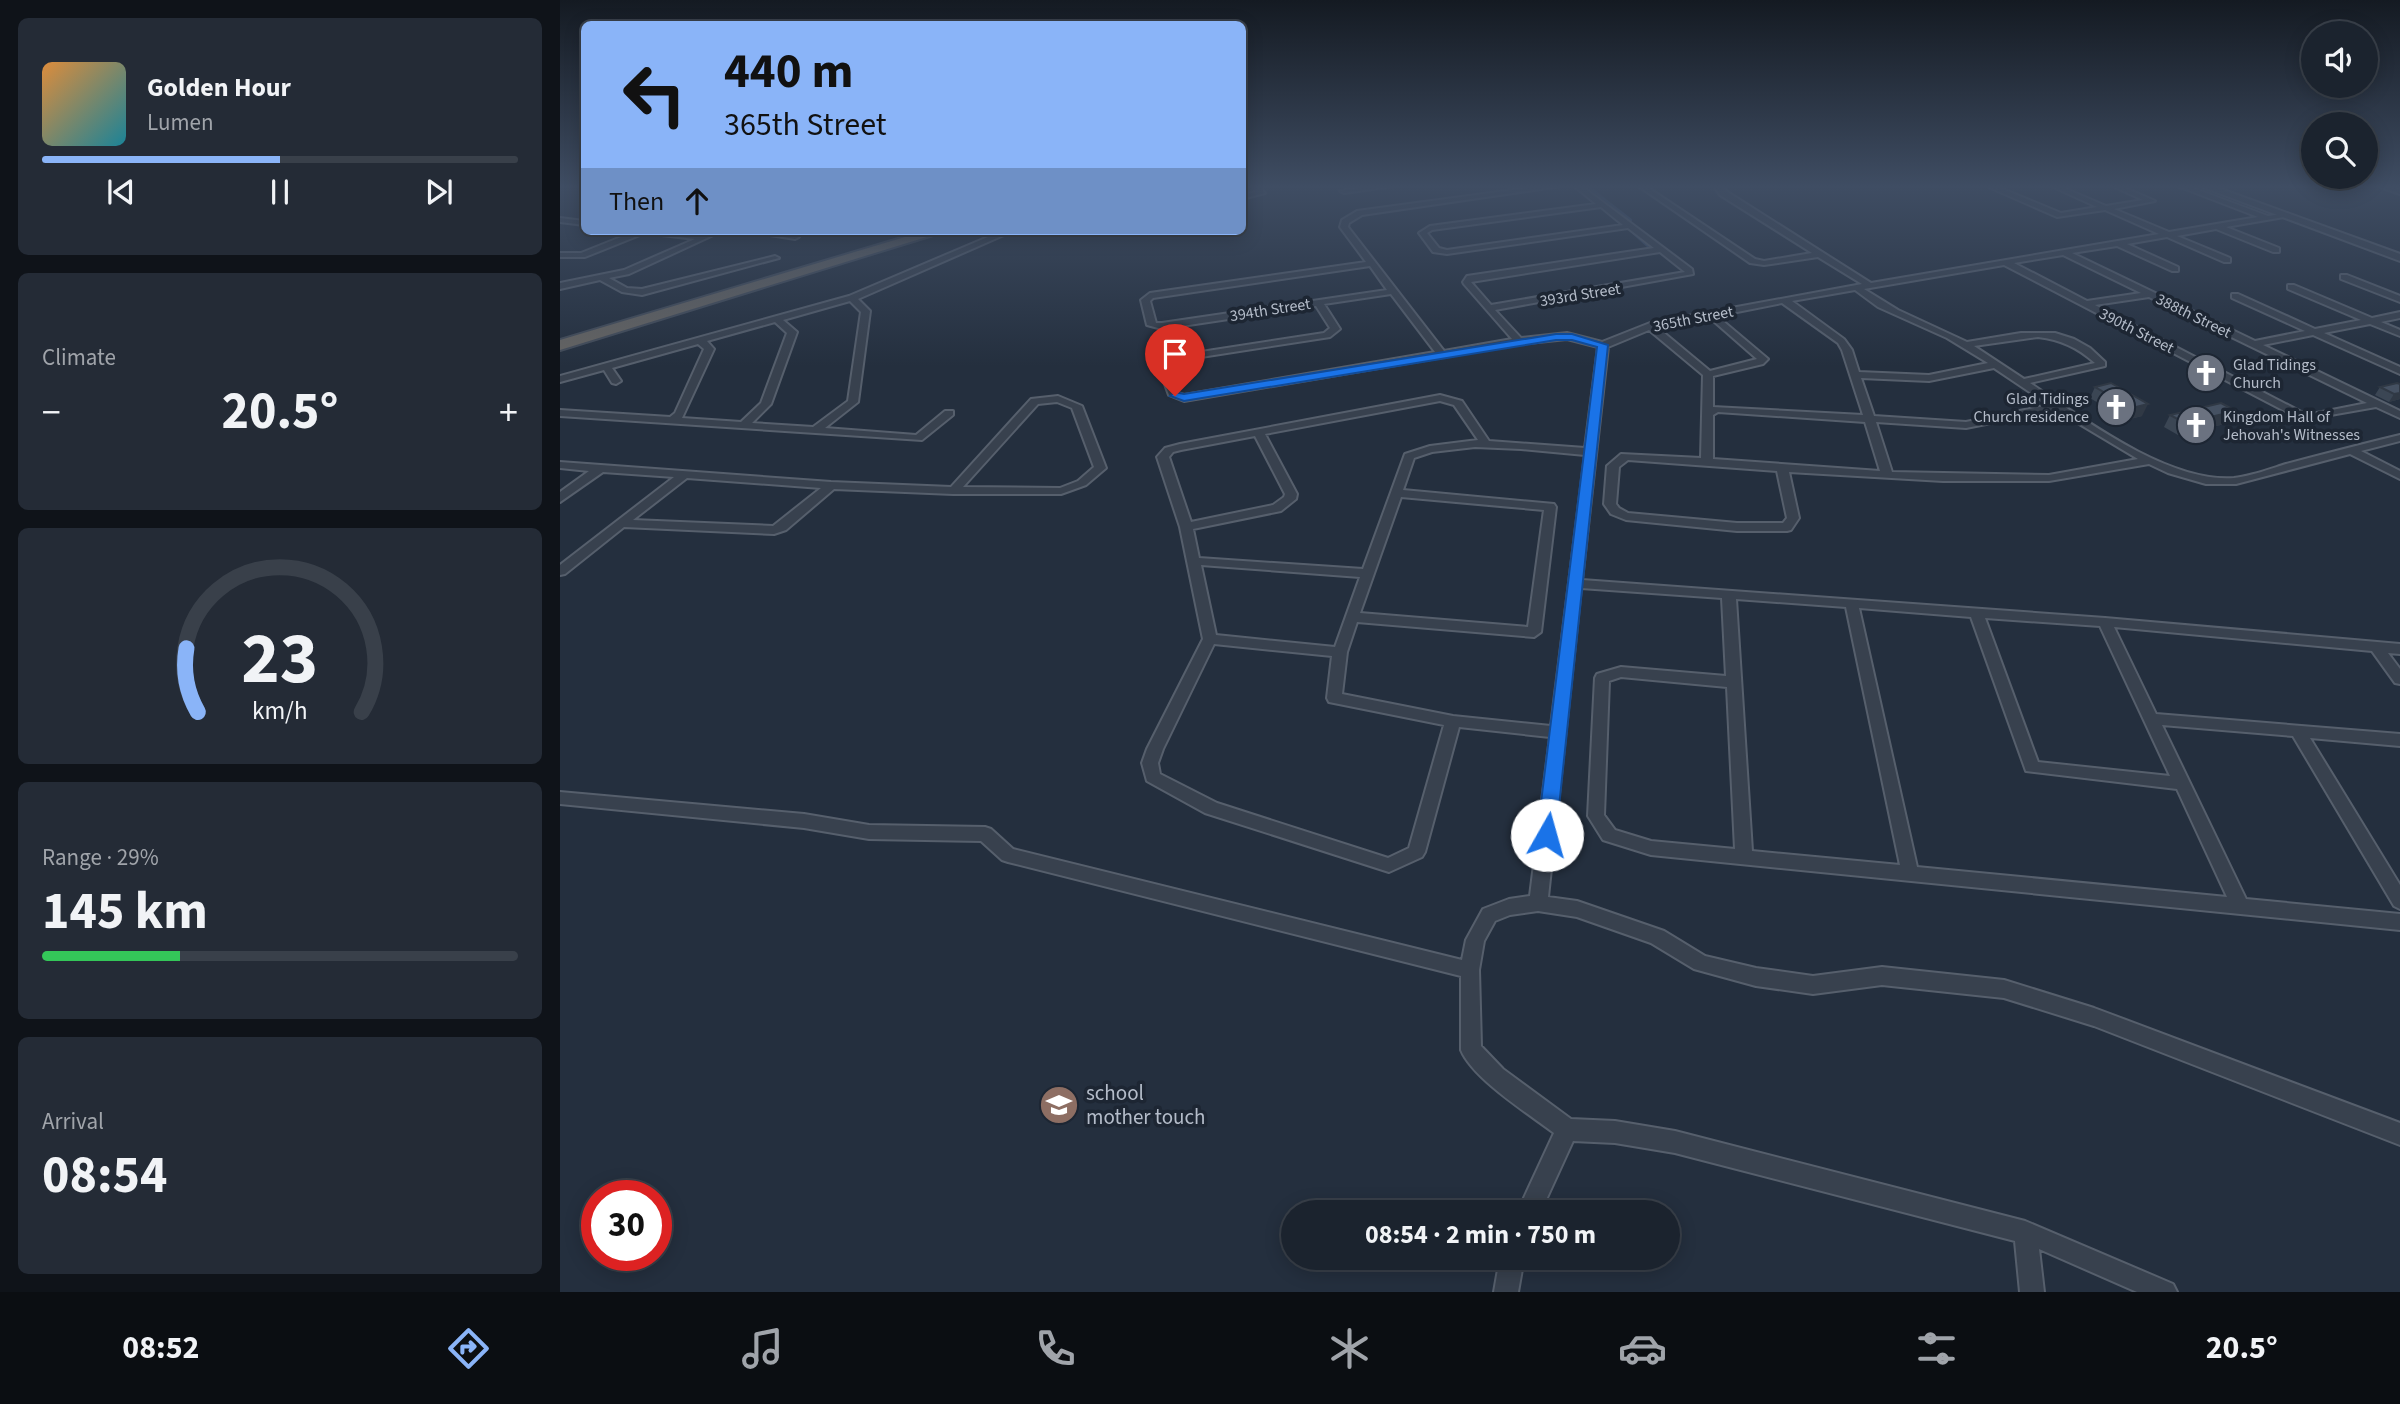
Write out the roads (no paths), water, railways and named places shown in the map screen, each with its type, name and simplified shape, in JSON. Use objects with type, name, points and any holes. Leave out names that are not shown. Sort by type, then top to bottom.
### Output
[{"type":"highway","points":[[560,337],[873,245]]},
{"type":"highway","points":[[560,345],[891,245]]},
{"type":"street","points":[[560,255],[582,255],[607,245]]},
{"type":"street","points":[[560,286],[626,272],[686,245]]},
{"type":"street","points":[[560,379],[852,298],[976,245]]},
{"type":"street","points":[[1359,245],[1441,354]]},
{"type":"street","points":[[1432,245],[1436,250],[1447,252],[1494,245]]},
{"type":"street","name":"393rd Street","points":[[1489,308],[1689,274],[1689,271],[1654,245]]},
{"type":"street","points":[[1730,245],[1753,261],[1764,263],[1821,254]]},
{"type":"street","points":[[1807,245],[1869,285]]},
{"type":"street","name":"365th Street","points":[[1602,345],[1650,326],[1710,314],[2102,245]]},
{"type":"street","points":[[2121,245],[2175,270]]},
{"type":"street","points":[[2193,245],[2227,260]]},
{"type":"street","points":[[2264,245],[2276,250]]},
{"type":"street","points":[[2366,245],[2400,258]]},
{"type":"street","points":[[1519,341],[1467,282],[1470,278],[1660,250]]},
{"type":"street","name":"388th Street","points":[[2063,252],[2400,415]]},
{"type":"street","points":[[603,278],[625,290],[642,292],[775,258]]},
{"type":"street","name":"390th Street","points":[[2005,262],[2306,418],[2377,404]]},
{"type":"street","name":"394th Street","points":[[1373,263],[1150,296],[1145,300],[1152,325],[1156,326],[1395,291]]},
{"type":"street","points":[[2344,277],[2400,299]]},
{"type":"street","points":[[2291,287],[2400,333]]},
{"type":"street","points":[[1856,288],[1878,306],[1934,327],[1967,345],[1993,365],[2148,461],[2196,478],[2228,482],[2400,438]]},
{"type":"street","points":[[2085,304],[2150,294]]},
{"type":"street","points":[[2235,296],[2400,371]]},
{"type":"street","points":[[815,431],[853,402],[866,312],[852,298]]},
{"type":"street","points":[[1784,300],[1841,341],[1857,375],[1887,474]]},
{"type":"street","points":[[1318,302],[1335,329],[1327,335],[1166,360],[1163,365],[1174,395],[1184,398],[1519,341],[1567,336],[1602,345],[1538,903]]},
{"type":"street","points":[[1708,374],[1760,362],[1763,359],[1710,314]]},
{"type":"street","points":[[2255,345],[2400,315]]},
{"type":"street","points":[[743,426],[766,404],[792,332],[777,319]]},
{"type":"street","points":[[1650,326],[1708,374]]},
{"type":"street","points":[[1967,345],[2046,332],[2060,336],[2102,364],[2023,382]]},
{"type":"street","points":[[672,421],[680,415],[709,349],[700,340]]},
{"type":"street","points":[[1857,375],[1929,378],[1993,365]]},
{"type":"street","points":[[606,366],[616,381]]},
{"type":"street","points":[[1707,461],[1708,374]]},
{"type":"street","points":[[1453,721],[1416,852],[1389,865],[1211,808],[1153,777],[1150,769],[1155,749],[1210,639],[1186,527],[1163,457],[1180,447],[1440,398],[1458,403],[1485,443]]},
{"type":"street","points":[[560,465],[831,485],[953,491],[1061,491],[1089,478],[1100,464],[1077,406],[1058,399],[1035,401],[953,491]]},
{"type":"street","points":[[1706,415],[1716,410],[1870,421],[1980,424],[2060,406]]},
{"type":"street","points":[[560,413],[918,438],[949,413]]},
{"type":"street","points":[[1186,527],[1277,508],[1290,499],[1291,494],[1258,432]]},
{"type":"street","points":[[1559,732],[1453,721],[1334,698],[1340,652],[1409,456],[1431,447],[1485,443],[1589,452]]},
{"type":"street","points":[[2352,451],[2400,476]]},
{"type":"street","points":[[1782,466],[1793,518],[1787,527],[1737,527],[1626,516],[1612,508],[1613,466],[1620,458],[1707,461],[1782,466],[1965,480],[2051,478],[2148,461]]},
{"type":"street","points":[[560,498],[600,468]]},
{"type":"street","points":[[560,571],[683,475]]},
{"type":"street","points":[[620,523],[774,530],[782,527],[831,485]]},
{"type":"street","points":[[1354,617],[1534,632],[1550,507],[1397,493]]},
{"type":"street","points":[[1192,561],[1366,573]]},
{"type":"street","points":[[1574,583],[2105,622],[2400,649]]},
{"type":"street","points":[[1729,596],[1744,856]]},
{"type":"street","points":[[1852,605],[1910,873]]},
{"type":"street","points":[[1977,613],[2032,767],[2183,784]]},
{"type":"street","points":[[2105,622],[2240,906]]},
{"type":"street","points":[[1210,639],[1340,652]]},
{"type":"street","points":[[2376,647],[2400,679]]},
{"type":"street","points":[[1733,682],[1621,672],[1602,678],[1596,816],[1609,835],[1651,848],[2400,922]]},
{"type":"street","points":[[2153,719],[2400,740]]},
{"type":"street","points":[[2297,730],[2400,901]]},
{"type":"street","points":[[560,798],[804,821],[869,832],[985,834],[1008,855],[1470,970]]},
{"type":"street","points":[[2165,1292],[2025,1232],[1675,1142],[1615,1132],[1566,1130],[1496,1076],[1471,1050],[1470,970],[1475,940],[1489,915],[1509,907],[1538,903],[1577,909],[1657,937],[1701,963],[1756,977],[1813,985],[1882,976],[2004,989],[2094,1017],[2400,1134]]},
{"type":"street","points":[[1534,1200],[1566,1130]]},
{"type":"street","points":[[2025,1232],[2032,1292]]},
{"type":"street","points":[[1506,1292],[1510,1270]]},
{"type":"waterway","points":[[1647,245],[1650,248]]},
{"type":"place","name":"Glad Tidings Church","points":[[2206,373]]},
{"type":"place","name":"Glad Tidings Church residence","points":[[2116,407]]},
{"type":"place","name":"Kingdom Hall of Jehovah's Witnesses","points":[[2196,425]]},
{"type":"place","name":"school mother touch","points":[[1059,1105]]}]
